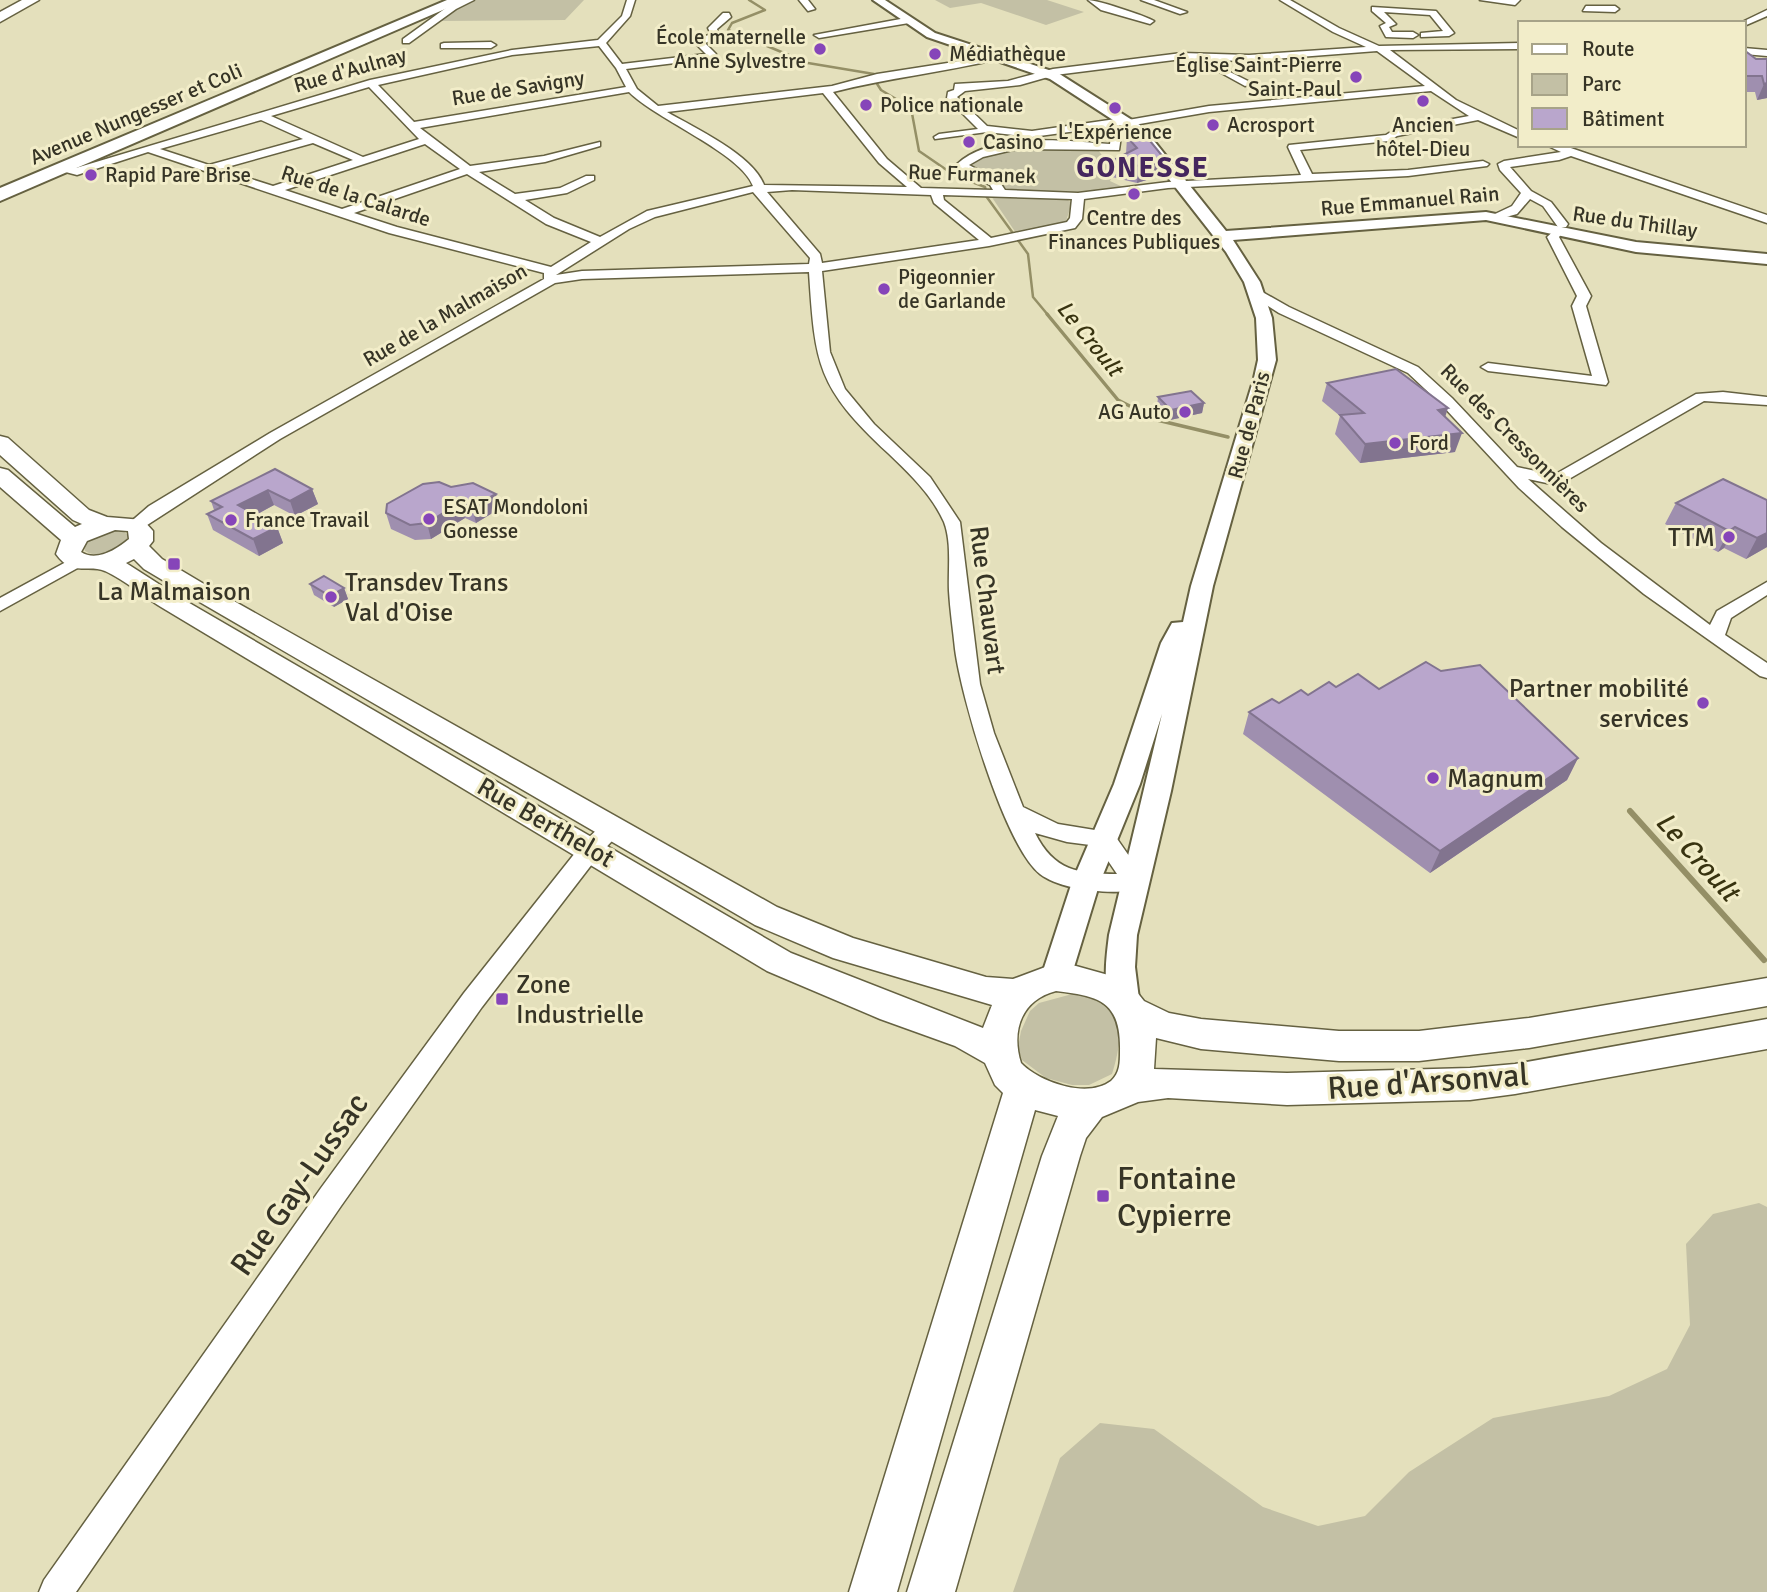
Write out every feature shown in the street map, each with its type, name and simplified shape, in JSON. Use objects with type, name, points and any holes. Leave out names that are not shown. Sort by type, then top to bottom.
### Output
[{"type":"highway","points":[[0,7],[12,0]]},
{"type":"highway","points":[[0,19],[32,0]]},
{"type":"main road","name":"Avenue Nungesser et Coli","points":[[0,195],[69,170],[443,0]]},
{"type":"main road","name":"Avenue Nungesser et Coli","points":[[0,187],[458,0]]},
{"type":"main road","points":[[0,443],[81,514],[136,536],[121,556],[86,554],[87,531],[105,525]]},
{"type":"main road","name":"Rue Berthelot","points":[[0,475],[86,554],[779,962],[892,1009],[967,1036],[1000,1054]]},
{"type":"main road","name":"Rue Berthelot","points":[[136,536],[153,564],[766,916],[845,948],[986,991],[1019,993]]},
{"type":"main road","points":[[931,1592],[1070,1130],[1109,1096],[1138,1059],[1139,1036],[1130,1006],[1104,986],[1079,979],[1056,977],[1040,981],[1019,993],[1006,1010],[1000,1032],[1000,1054],[1008,1074],[1023,1088],[1054,1100],[1109,1096]]},
{"type":"main road","name":"Rue d'Arsonval","points":[[1130,1006],[1163,1026],[1201,1034],[1339,1046],[1419,1046],[1529,1033],[1767,992]]},
{"type":"main road","name":"Rue d'Arsonval","points":[[1109,1096],[1168,1083],[1287,1089],[1470,1084],[1515,1079],[1767,1034]]},
{"type":"main road","points":[[873,1592],[1023,1088]]},
{"type":"street","points":[[406,41],[453,8],[470,0]]},
{"type":"street","points":[[631,0],[627,18],[604,37],[601,43],[620,68],[631,89],[654,110],[754,173],[770,206],[816,257],[814,268]]},
{"type":"street","points":[[803,0],[811,9]]},
{"type":"street","name":"Rue de Paris","points":[[878,0],[931,35],[1048,74],[1122,124],[1182,185],[1226,240],[1257,293],[1264,317],[1267,360],[1263,379],[1202,586],[1123,935],[1120,967],[1130,1006]]},
{"type":"street","points":[[1092,0],[1104,8],[1150,21]]},
{"type":"street","points":[[1145,0],[1183,12]]},
{"type":"street","points":[[1284,0],[1336,30],[1396,58],[1432,88],[1479,117],[1518,134]]},
{"type":"street","points":[[1483,0],[1517,1]]},
{"type":"street","points":[[1599,21],[1585,7],[1615,9]]},
{"type":"street","points":[[1392,24],[1375,9],[1433,13],[1449,33],[1389,35],[1384,26],[1412,24]]},
{"type":"street","points":[[1746,22],[1767,13]]},
{"type":"street","points":[[620,68],[713,56],[699,42],[716,35],[712,28],[727,17],[726,15]]},
{"type":"street","points":[[819,35],[906,21]]},
{"type":"street","points":[[1420,35],[1432,46]]},
{"type":"street","name":"Rue d'Aulnay","points":[[69,170],[370,83],[521,49],[601,43]]},
{"type":"street","points":[[444,46],[521,49]]},
{"type":"street","points":[[960,88],[1034,80],[1048,74],[1146,59],[1195,56],[1264,57],[1432,46],[1518,46]]},
{"type":"street","points":[[1746,51],[1767,53]]},
{"type":"street","points":[[1195,56],[1236,89],[1209,109]]},
{"type":"street","points":[[654,110],[826,90],[877,77],[941,69],[996,57]]},
{"type":"street","points":[[941,69],[960,88]]},
{"type":"street","points":[[370,83],[426,140],[468,170],[550,221],[600,241]]},
{"type":"street","points":[[960,88],[960,92],[952,94],[952,98],[984,129],[1029,134],[1122,124],[1209,109],[1432,88]]},
{"type":"street","name":"Rue de Savigny","points":[[411,126],[631,89]]},
{"type":"street","points":[[826,90],[883,162],[918,191]]},
{"type":"street","points":[[261,116],[363,161]]},
{"type":"street","points":[[1309,179],[1293,147],[1389,138],[1394,133],[1479,117]]},
{"type":"street","points":[[1001,194],[995,183],[962,166],[1002,147],[1066,145],[1115,148],[1116,136],[1111,131],[1122,124]]},
{"type":"street","points":[[939,137],[981,132],[984,129]]},
{"type":"street","points":[[1021,147],[1029,134]]},
{"type":"street","points":[[207,170],[314,139]]},
{"type":"street","points":[[274,190],[426,140]]},
{"type":"street","points":[[342,213],[468,170],[545,159],[596,144]]},
{"type":"street","points":[[1556,147],[1767,219]]},
{"type":"street","name":"Rue de la Calarde","points":[[149,149],[393,230],[552,275]]},
{"type":"street","name":"Rue Emmanuel Rain","points":[[1226,240],[1263,240],[1272,233],[1499,217],[1513,212],[1526,198],[1527,193],[1504,169],[1504,164],[1570,152]]},
{"type":"street","name":"Rue Furmanek","points":[[552,275],[600,241],[651,214],[760,188],[1078,196],[1182,185],[1408,173],[1483,164]]},
{"type":"street","points":[[515,198],[563,191],[590,178]]},
{"type":"street","points":[[936,192],[938,201],[989,242]]},
{"type":"street","points":[[1488,367],[1601,382],[1579,306],[1584,296],[1553,237],[1559,228],[1547,204],[1527,193]]},
{"type":"street","name":"Rue de la Malmaison","points":[[136,536],[155,510],[275,436],[552,275],[814,268],[989,242],[1071,225],[1076,219],[1078,196]]},
{"type":"street","name":"Rue du Thillay","points":[[1499,217],[1636,247],[1767,259]]},
{"type":"street","name":"Rue Chauvart","points":[[814,268],[819,328],[827,366],[835,383],[858,415],[928,482],[953,526],[972,695],[1026,840],[1045,867],[1068,878],[1086,882],[1135,882]]},
{"type":"street","name":"Rue des Cressonnières","points":[[1257,293],[1284,310],[1413,370],[1431,385],[1509,470],[1542,500],[1665,601],[1767,672]]},
{"type":"street","points":[[1264,317],[1284,310]]},
{"type":"street","points":[[1542,500],[1547,487],[1556,480],[1701,397],[1723,396],[1767,401]]},
{"type":"street","points":[[1509,470],[1556,480]]},
{"type":"street","points":[[0,606],[86,554]]},
{"type":"street","name":"Rue de Paris","points":[[1056,977],[1086,882],[1127,784],[1173,643],[1202,586]]},
{"type":"street","points":[[1715,637],[1723,615],[1767,587]]},
{"type":"street","points":[[1014,811],[1035,825],[1059,835],[1105,839],[1135,882]]},
{"type":"street","name":"Rue Gay-Lussac","points":[[56,1592],[338,1186],[473,1000],[591,849],[613,828]]},
{"type":"green space","points":[[476,0],[584,0],[565,20],[438,21]]},
{"type":"green space","points":[[935,0],[1047,0],[1084,12],[1046,25],[981,3],[950,8]]},
{"type":"green space","points":[[1055,147],[1096,147],[1114,172],[1110,181],[1127,189],[1069,194],[1006,190],[997,178],[970,167],[999,153]]},
{"type":"green space","points":[[991,196],[1065,198],[1072,203],[1065,224],[1016,233]]},
{"type":"green space","points":[[110,531],[123,531],[129,536],[128,543],[102,554],[85,551],[84,547],[89,539]]},
{"type":"green space","points":[[1076,993],[1103,1005],[1111,1013],[1119,1032],[1119,1045],[1112,1074],[1089,1085],[1072,1085],[1046,1078],[1022,1060],[1018,1047],[1021,1031],[1030,1011],[1039,1003]]},
{"type":"green space","points":[[1759,1203],[1767,1207],[1767,1592],[1013,1592],[1060,1458],[1100,1423],[1154,1429],[1263,1507],[1318,1526],[1365,1516],[1409,1472],[1493,1418],[1609,1396],[1667,1369],[1690,1325],[1686,1244],[1713,1214]]},
{"type":"building","points":[[1746,52],[1756,59],[1767,59],[1767,83],[1764,84],[1762,76],[1747,76]]},
{"type":"building","points":[[1146,136],[1164,158],[1139,166],[1114,160],[1137,148],[1127,137]]},
{"type":"building","points":[[1396,369],[1448,408],[1438,410],[1462,433],[1365,444],[1340,415],[1364,413],[1327,383]]},
{"type":"building","points":[[1191,391],[1204,403],[1171,410],[1158,397]]},
{"type":"building","points":[[275,469],[312,489],[290,501],[268,490],[238,505],[277,527],[253,539],[207,514],[222,507],[211,501]]},
{"type":"building","points":[[1723,479],[1767,500],[1767,533],[1757,538],[1735,527],[1729,531],[1676,503]]},
{"type":"building","points":[[439,482],[451,487],[473,483],[496,494],[472,507],[461,502],[427,523],[410,525],[386,513],[387,504],[423,484]]},
{"type":"building","points":[[324,576],[344,588],[330,596],[310,584]]},
{"type":"building","name":"Magnum","points":[[1426,662],[1441,671],[1480,665],[1578,758],[1440,851],[1249,712],[1272,699],[1279,703],[1301,690],[1308,695],[1329,682],[1336,687],[1358,674],[1379,689]]},
{"type":"waterway","name":"Le Croult","points":[[749,0],[765,10],[732,23],[728,30],[761,44]]},
{"type":"waterway","name":"Le Croult","points":[[767,46],[808,63],[874,74]]},
{"type":"waterway","name":"Le Croult","points":[[874,79],[881,90],[911,108],[919,151],[954,175],[985,187],[986,191]]},
{"type":"waterway","name":"Le Croult","points":[[986,196],[1028,254],[1033,297],[1048,315]]},
{"type":"waterway","name":"Le Croult","points":[[1047,314],[1118,400],[1157,420],[1228,437]]},
{"type":"waterway","name":"Le Croult","points":[[1630,811],[1764,960]]},
{"type":"place","name":"École maternelle Anne Sylvestre","points":[[820,49]]},
{"type":"place","name":"Médiathèque","points":[[935,54]]},
{"type":"place","name":"Église Saint-Pierre Saint-Paul","points":[[1356,77]]},
{"type":"place","name":"Ancien hôtel-Dieu","points":[[1423,101]]},
{"type":"place","name":"Police nationale","points":[[866,105]]},
{"type":"place","name":"L'Expérience","points":[[1115,108]]},
{"type":"place","name":"Acrosport","points":[[1213,125]]},
{"type":"place","name":"Casino","points":[[969,142]]},
{"type":"place","name":"Rapid Pare Brise","points":[[91,175]]},
{"type":"place","name":"Centre des Finances Publiques","points":[[1134,194]]},
{"type":"place","name":"Pigeonnier de Garlande","points":[[884,289]]},
{"type":"place","name":"AG Auto","points":[[1185,412]]},
{"type":"place","name":"Ford","points":[[1395,443]]},
{"type":"place","name":"ESAT Mondoloni Gonesse","points":[[429,519]]},
{"type":"place","name":"France Travail","points":[[231,520]]},
{"type":"place","name":"TTM","points":[[1729,537]]},
{"type":"place","name":"La Malmaison","points":[[174,564]]},
{"type":"place","name":"Transdev Trans Val d'Oise","points":[[331,597]]},
{"type":"place","name":"Partner mobilité services","points":[[1703,703]]},
{"type":"place","name":"Magnum","points":[[1433,778]]},
{"type":"place","name":"Zone Industrielle","points":[[502,999]]},
{"type":"place","name":"Fontaine Cypierre","points":[[1103,1196]]},
{"type":"district","name":"GONESSE","points":[[1143,167]]}]
